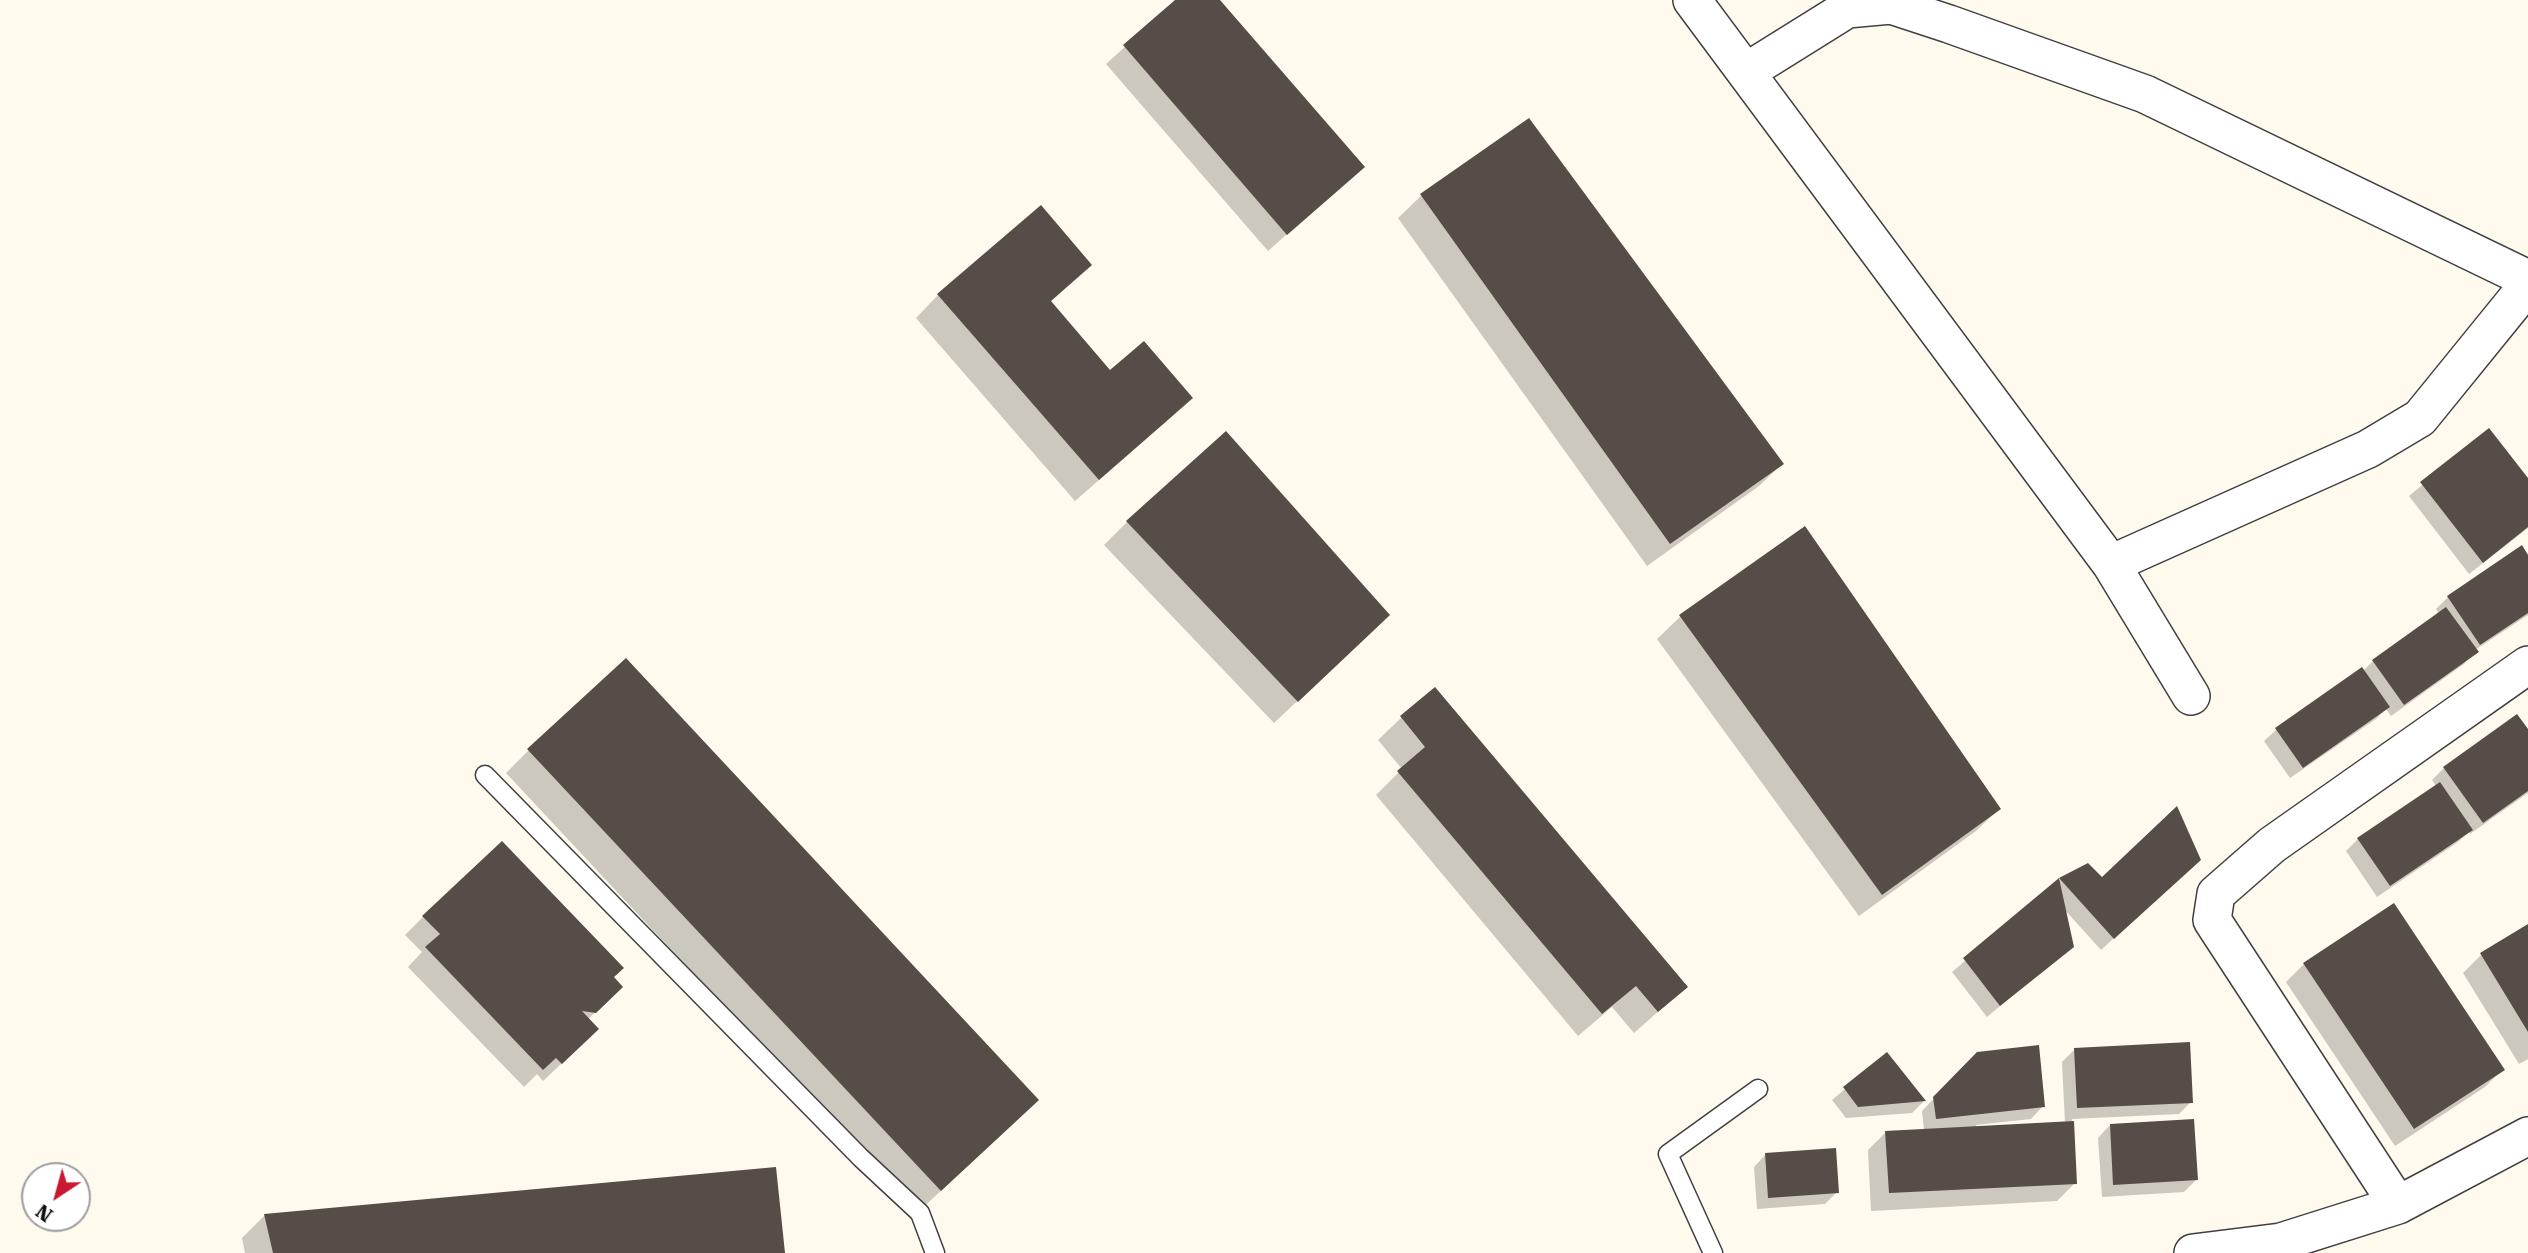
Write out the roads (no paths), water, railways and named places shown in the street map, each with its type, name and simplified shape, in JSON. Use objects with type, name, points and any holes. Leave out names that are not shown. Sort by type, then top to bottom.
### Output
[{"type":"street","points":[[1692,0],[2111,564],[2191,696]]},
{"type":"street","points":[[1746,72],[1847,9],[1891,5],[2145,94],[2528,279]]},
{"type":"street","points":[[2111,564],[2368,449],[2420,418],[2528,285]]},
{"type":"street","points":[[2398,1205],[2212,920],[2216,894],[2272,845],[2528,665]]},
{"type":"street","points":[[2193,1253],[2281,1242],[2398,1205],[2528,1136]]},
{"type":"lane","points":[[485,775],[861,1158],[920,1213],[935,1253]]},
{"type":"lane","points":[[1713,1253],[1668,1154],[1758,1089]]}]
